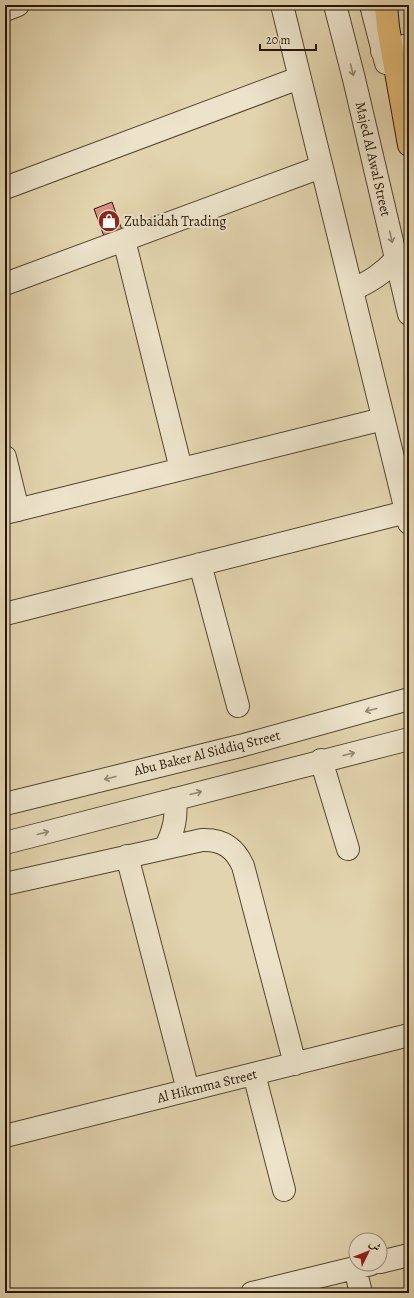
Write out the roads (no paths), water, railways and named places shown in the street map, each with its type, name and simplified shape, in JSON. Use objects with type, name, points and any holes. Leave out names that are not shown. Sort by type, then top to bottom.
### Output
[{"type":"main road","points":[[386,5],[388,27],[394,49],[409,145]]},
{"type":"street","points":[[5,10],[18,5]]},
{"type":"street","points":[[5,614],[200,564],[408,518],[282,5]]},
{"type":"street","name":"Majed Al Awal Street","points":[[335,5],[354,79],[407,305]]},
{"type":"street","points":[[371,5],[394,49]]},
{"type":"street","points":[[5,188],[299,78]]},
{"type":"street","points":[[5,284],[321,167]]},
{"type":"street","points":[[124,240],[181,469]]},
{"type":"street","points":[[352,290],[375,278],[396,259]]},
{"type":"street","points":[[352,290],[378,288],[387,290],[407,305]]},
{"type":"street","points":[[5,457],[12,512],[383,418]]},
{"type":"street","points":[[200,564],[238,706]]},
{"type":"street","name":"Abu Baker Al Siddiq Street","points":[[5,804],[240,746],[409,699]]},
{"type":"street","points":[[5,843],[321,760],[409,739]]},
{"type":"street","points":[[321,760],[348,849]]},
{"type":"street","points":[[165,848],[175,824],[175,798]]},
{"type":"street","points":[[5,884],[202,840],[211,840],[228,845],[240,858],[245,874],[295,1064]]},
{"type":"street","points":[[128,856],[188,1090]]},
{"type":"street","name":"Al Hikmma Street","points":[[5,1136],[409,1036]]},
{"type":"street","points":[[254,1074],[284,1190]]},
{"type":"street","points":[[388,1260],[409,1255]]},
{"type":"street","points":[[252,1293],[348,1270]]},
{"type":"street","points":[[361,1293],[363,1272]]},
{"type":"place","name":"Zubaidah Trading","points":[[109,221]]}]
